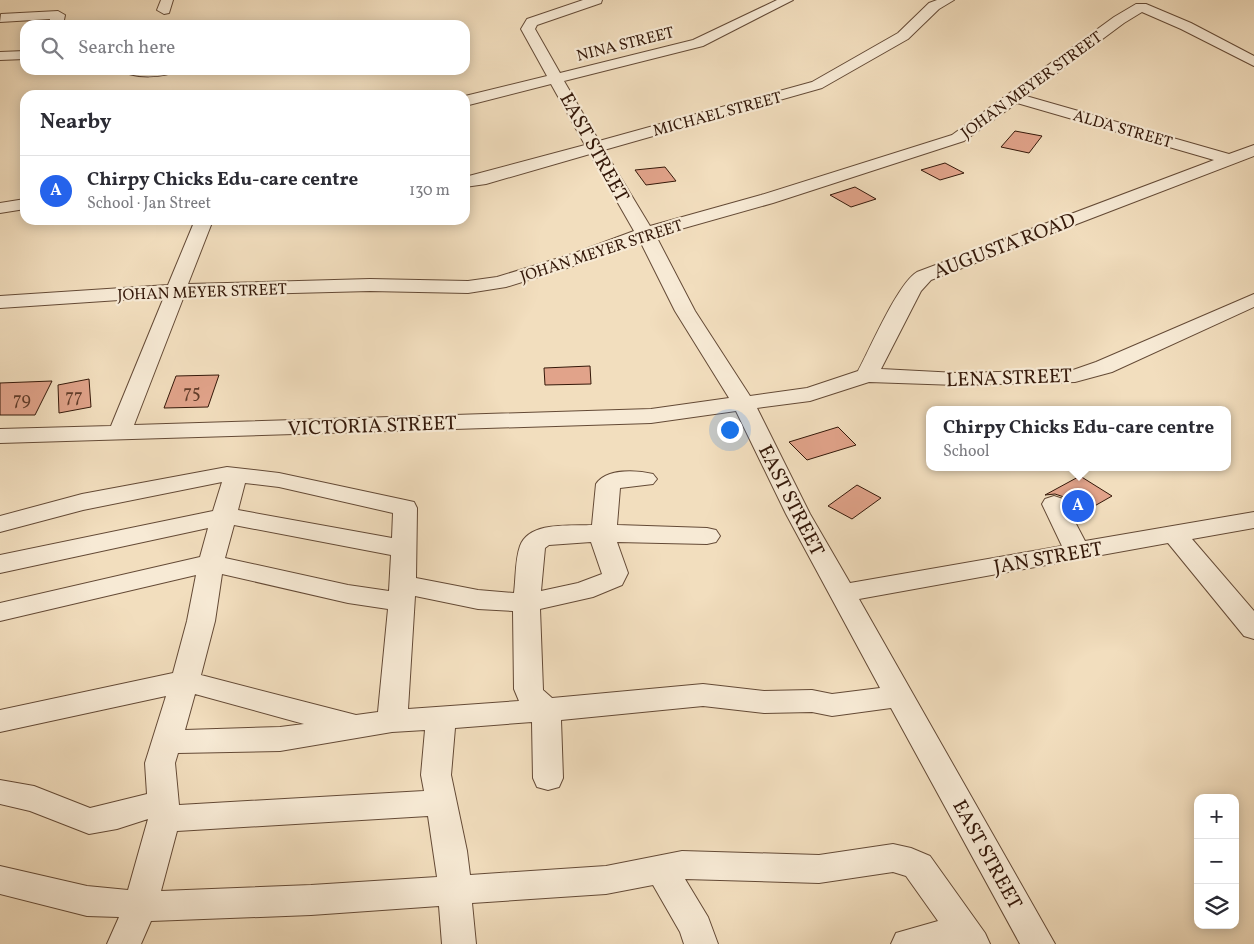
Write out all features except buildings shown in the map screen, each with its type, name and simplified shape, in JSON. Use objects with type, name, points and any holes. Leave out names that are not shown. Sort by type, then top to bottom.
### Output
[{"type":"street","points":[[57,20],[65,0]]},
{"type":"street","name":"EAST STREET","points":[[596,0],[532,22],[528,26],[529,31],[594,148],[645,233],[685,312],[744,404],[798,514],[1038,944]]},
{"type":"street","name":"NINA STREET","points":[[470,100],[698,43],[787,0]]},
{"type":"street","name":"MICHAEL STREET","points":[[470,181],[817,85],[903,36],[934,6],[948,0]]},
{"type":"street","points":[[1140,3],[1250,58]]},
{"type":"street","name":"JOHAN MEYER STREET","points":[[0,302],[175,290],[370,285],[482,286],[499,283],[579,258],[645,233],[767,200],[958,138],[1016,98],[1140,3]]},
{"type":"street","points":[[0,21],[11,6]]},
{"type":"street","points":[[0,21],[20,21]]},
{"type":"street","points":[[0,21],[20,24]]},
{"type":"street","points":[[0,56],[20,56]]},
{"type":"street","name":"ALDA STREET","points":[[1016,98],[1230,159]]},
{"type":"street","name":"AUGUSTA ROAD","points":[[868,375],[911,290],[924,276],[1254,150]]},
{"type":"street","points":[[0,208],[20,205]]},
{"type":"street","points":[[119,433],[202,225]]},
{"type":"street","name":"LENA STREET","points":[[868,375],[957,379],[1075,376],[1104,367],[1254,300]]},
{"type":"street","points":[[744,404],[810,394],[868,375]]},
{"type":"street","name":"VICTORIA STREET","points":[[0,436],[651,416],[744,404]]},
{"type":"street","points":[[124,944],[140,907],[163,810],[159,771],[201,621],[211,564],[226,516],[236,474]]},
{"type":"street","points":[[0,524],[82,502],[202,478],[236,474],[279,480],[401,506],[406,510],[403,549],[403,593],[392,721]]},
{"type":"street","points":[[0,612],[211,564],[348,594],[403,593],[502,602],[526,601],[575,594],[613,580],[615,573],[613,564],[603,544],[608,484],[617,480],[645,479]]},
{"type":"street","points":[[1054,504],[1077,551]]},
{"type":"street","points":[[0,564],[226,516],[403,549]]},
{"type":"street","name":"JAN STREET","points":[[842,593],[1254,520]]},
{"type":"street","points":[[548,778],[546,710],[530,695],[528,689],[526,601],[531,551],[536,542],[551,535],[605,533],[707,536]]},
{"type":"street","points":[[1174,534],[1254,629]]},
{"type":"street","points":[[0,721],[185,682],[358,727]]},
{"type":"street","points":[[166,742],[280,739],[392,721],[546,710],[703,695],[764,702],[812,701],[832,705],[855,703],[894,687]]},
{"type":"street","points":[[441,718],[436,775],[451,851],[459,944]]},
{"type":"street","points":[[0,792],[34,799],[89,821],[163,810],[440,803]]},
{"type":"street","points":[[0,880],[87,901],[116,902],[140,907],[311,900],[606,880],[682,865],[726,864],[820,869],[893,858],[903,859],[918,866],[924,872],[968,937],[908,944]]},
{"type":"street","points":[[661,869],[696,928],[701,944]]},
{"type":"place","name":"Chirpy Chicks Edu-care centre","points":[[1078,506]]}]
